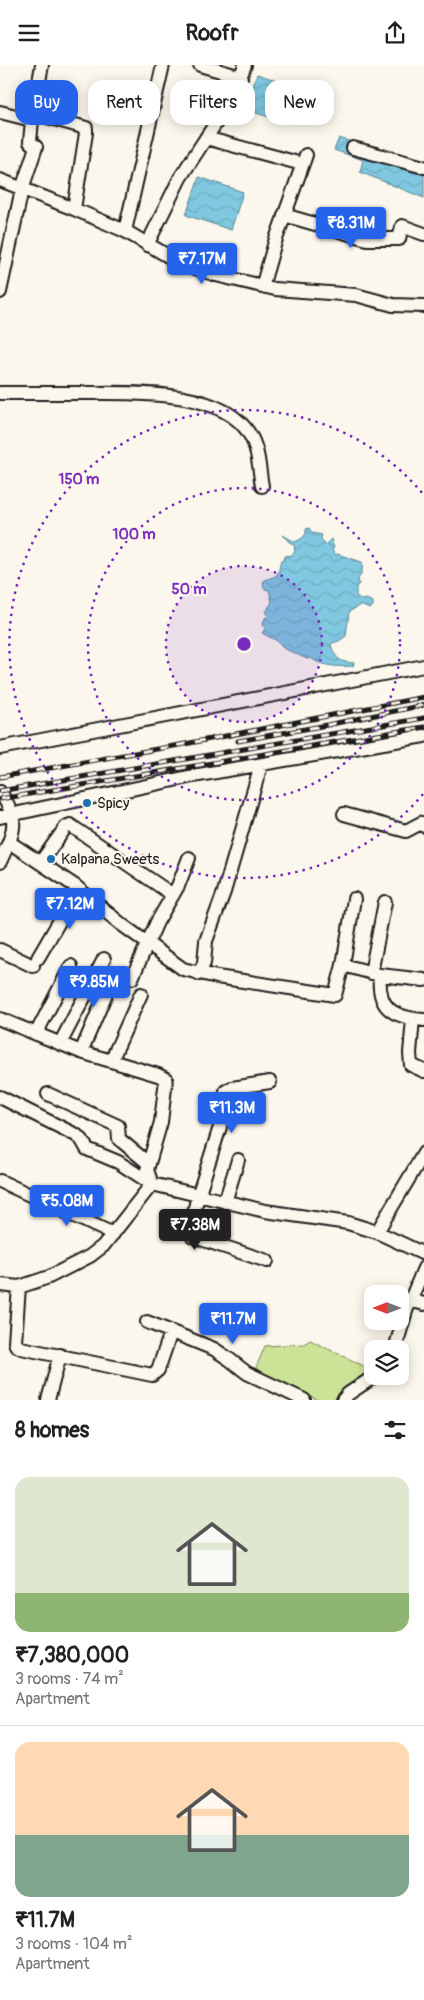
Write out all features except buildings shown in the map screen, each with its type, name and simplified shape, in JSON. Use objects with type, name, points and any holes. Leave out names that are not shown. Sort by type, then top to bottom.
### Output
[{"type":"street","points":[[39,80],[42,65]]},
{"type":"street","points":[[125,231],[163,65]]},
{"type":"street","points":[[147,245],[180,178],[231,100],[243,71],[200,65]]},
{"type":"street","points":[[0,112],[15,114]]},
{"type":"street","points":[[0,292],[22,189],[36,147],[30,142],[31,125]]},
{"type":"street","points":[[72,125],[86,128],[74,209]]},
{"type":"street","points":[[206,138],[304,160],[284,215],[262,287]]},
{"type":"street","points":[[353,148],[424,167]]},
{"type":"street","points":[[0,181],[125,231],[147,245],[193,268],[262,287],[356,295],[393,305],[424,305]]},
{"type":"street","points":[[284,215],[367,239],[399,239],[402,226],[424,234]]},
{"type":"street","points":[[0,393],[154,393],[188,398],[211,406],[228,414],[242,425],[250,435],[256,449],[262,486]]},
{"type":"street","points":[[0,748],[424,666]]},
{"type":"street","points":[[0,817],[193,777],[424,736]]},
{"type":"street","points":[[199,974],[204,963],[206,941],[224,892],[261,765]]},
{"type":"street","points":[[0,792],[13,815],[13,832],[0,862]]},
{"type":"street","points":[[344,814],[406,831],[423,822]]},
{"type":"street","points":[[40,863],[66,827],[70,825],[173,895]]},
{"type":"street","points":[[9,842],[78,889],[175,965],[199,974],[335,995],[343,965],[354,899]]},
{"type":"street","points":[[132,978],[189,858]]},
{"type":"street","points":[[0,950],[35,962],[78,889]]},
{"type":"street","points":[[385,901],[376,974],[383,1003],[392,1012],[418,1019],[410,1053],[411,1065],[424,1071]]},
{"type":"street","points":[[60,1044],[104,959]]},
{"type":"street","points":[[343,965],[376,974],[424,980]]},
{"type":"street","points":[[36,1034],[71,966]]},
{"type":"street","points":[[81,1052],[108,989]]},
{"type":"street","points":[[111,1061],[140,993]]},
{"type":"street","points":[[0,1019],[81,1052],[166,1079],[161,1122],[148,1163],[147,1174],[152,1184]]},
{"type":"street","points":[[267,1261],[190,1233],[189,1227],[220,1127],[226,1091],[232,1088],[270,1082]]},
{"type":"street","points":[[48,1094],[118,1126],[119,1139],[148,1163]]},
{"type":"street","points":[[0,1097],[76,1135],[82,1140],[87,1149],[118,1162],[152,1184],[265,1211],[348,1223],[377,1232],[424,1254]]},
{"type":"street","points":[[377,1232],[424,1153]]},
{"type":"street","points":[[225,1202],[238,1160]]},
{"type":"street","points":[[0,1181],[112,1234]]},
{"type":"street","points":[[0,1285],[18,1287],[50,1277],[78,1263],[103,1246],[152,1184]]},
{"type":"street","points":[[398,1340],[410,1300],[424,1268]]},
{"type":"street","points":[[18,1287],[16,1345],[22,1348],[152,1375],[158,1370],[171,1332]]},
{"type":"street","points":[[410,1300],[424,1303]]},
{"type":"street","points":[[147,1322],[214,1349],[247,1373],[304,1400]]},
{"type":"street","points":[[48,1400],[60,1355]]},
{"type":"street","points":[[343,1400],[348,1394],[364,1383]]},
{"type":"green space","points":[[310,1340],[364,1366],[364,1379],[339,1400],[318,1400],[255,1370],[265,1346],[304,1344]]},
{"type":"water","points":[[257,74],[275,80],[265,80],[265,116],[255,113],[255,81]]},
{"type":"water","points":[[339,138],[424,165],[424,198],[360,172],[363,160],[334,150]]},
{"type":"water","points":[[199,177],[243,192],[231,230],[186,215]]},
{"type":"water","points":[[309,528],[312,533],[322,535],[321,539],[325,545],[331,539],[334,548],[332,550],[335,555],[362,562],[362,571],[358,579],[359,584],[356,587],[356,596],[361,600],[366,599],[373,602],[373,606],[370,609],[360,605],[349,612],[346,636],[331,645],[339,659],[354,663],[353,666],[331,666],[311,658],[307,659],[283,648],[279,642],[262,633],[265,629],[263,624],[265,618],[269,616],[266,612],[272,602],[269,590],[263,586],[264,580],[277,575],[281,560],[283,561],[285,556],[292,555],[295,551],[294,545],[283,535],[295,542],[306,534],[306,529]]},
{"type":"railway","points":[[0,777],[185,744],[424,697]]},
{"type":"railway","points":[[238,741],[424,705]]},
{"type":"railway","points":[[0,791],[424,718]]},
{"type":"railway","points":[[0,799],[424,727]]},
{"type":"place","name":"Spicy","points":[[87,803]]},
{"type":"place","name":"Kalpana Sweets","points":[[51,859]]}]
